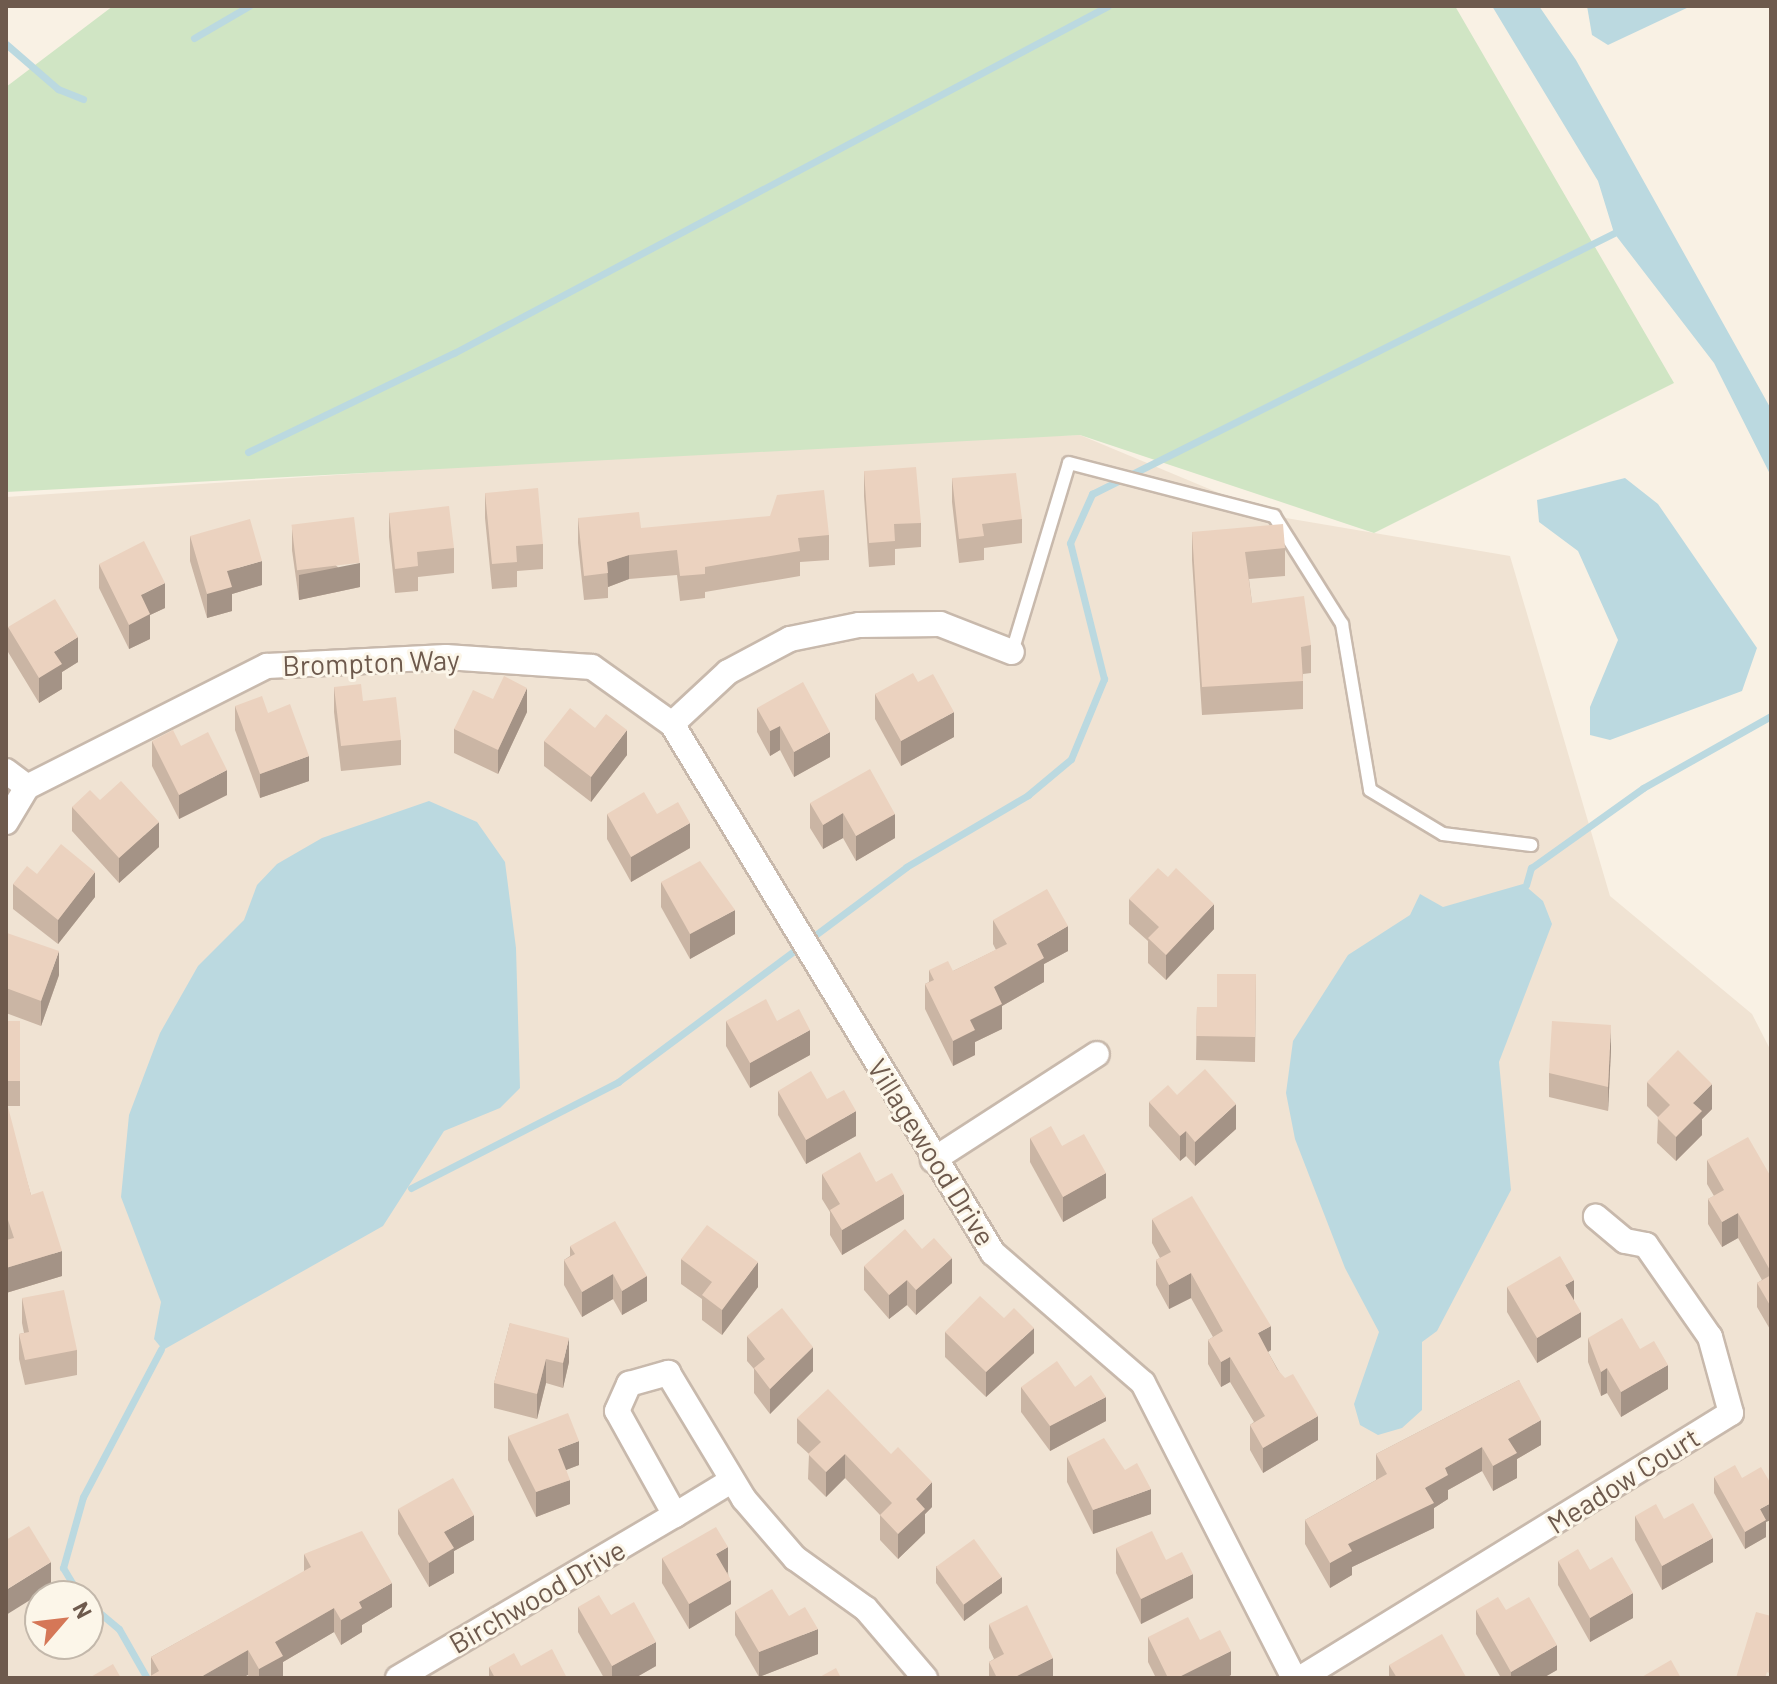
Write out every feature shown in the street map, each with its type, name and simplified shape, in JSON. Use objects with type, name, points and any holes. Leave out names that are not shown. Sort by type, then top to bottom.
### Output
[{"type":"street","points":[[672,724],[728,672],[803,636],[859,625],[940,624],[1012,652]]},
{"type":"street","name":"Brompton Way","points":[[27,787],[267,666],[446,657],[592,667]]},
{"type":"street","name":"Villagewood Drive","points":[[592,667],[672,724],[933,1160],[993,1253],[1143,1383],[1294,1678]]},
{"type":"street","points":[[6,771],[27,787],[6,822]]},
{"type":"street","points":[[933,1160],[1097,1054]]},
{"type":"street","name":"Meadow Court","points":[[1301,1678],[1731,1413],[1710,1337],[1646,1245],[1625,1241],[1596,1217]]},
{"type":"street","points":[[675,1515],[617,1411],[629,1384],[668,1373],[731,1481],[795,1558],[866,1609],[925,1678]]},
{"type":"street","name":"Birchwood Drive","points":[[398,1678],[731,1481]]},
{"type":"lane","points":[[1012,652],[1069,463],[1274,516],[1342,624],[1370,790],[1443,834],[1531,845]]},
{"type":"shaded area","points":[[1080,435],[1274,516],[1510,556],[1610,896],[1752,1014],[1771,1051],[1771,1678],[6,1678],[6,497],[786,445]]},
{"type":"green space","points":[[113,6],[1455,6],[1674,383],[1374,533],[1080,435],[6,492],[6,87]]},
{"type":"water","points":[[1492,6],[1539,6],[1576,60],[1771,409],[1771,476],[1714,363],[1614,233],[1598,181]]},
{"type":"water","points":[[1587,6],[1691,6],[1608,45],[1592,35]]},
{"type":"water","points":[[1625,478],[1658,504],[1757,648],[1742,691],[1610,740],[1590,735],[1590,707],[1618,640],[1578,551],[1539,522],[1537,500]]},
{"type":"water","points":[[429,801],[477,822],[505,862],[516,948],[520,1088],[500,1108],[444,1131],[383,1226],[163,1350],[154,1339],[161,1302],[121,1197],[129,1115],[160,1033],[198,966],[244,920],[257,885],[277,864],[322,838]]},
{"type":"water","points":[[1523,884],[1543,901],[1552,924],[1499,1062],[1511,1190],[1437,1331],[1422,1342],[1422,1410],[1402,1428],[1378,1435],[1360,1425],[1354,1404],[1379,1332],[1345,1268],[1295,1139],[1286,1093],[1293,1041],[1348,955],[1410,915],[1420,894],[1443,907]]},
{"type":"building","points":[[916,467],[921,523],[894,524],[895,541],[869,543],[864,471]]},
{"type":"building","points":[[1016,473],[1022,519],[982,524],[984,536],[959,539],[952,478]]},
{"type":"building","points":[[538,488],[543,544],[516,546],[517,562],[492,564],[485,493]]},
{"type":"building","points":[[824,490],[829,535],[798,538],[800,551],[705,567],[705,574],[680,576],[677,550],[629,555],[607,562],[608,573],[584,576],[578,518],[639,512],[641,528],[770,516],[777,495]]},
{"type":"building","points":[[449,506],[454,548],[417,552],[418,566],[395,569],[389,513]]},
{"type":"building","points":[[354,517],[360,563],[297,570],[291,525]]},
{"type":"building","points":[[250,519],[262,561],[227,571],[232,587],[207,594],[190,536]]},
{"type":"building","points":[[1283,524],[1285,548],[1245,552],[1252,603],[1304,596],[1311,645],[1301,647],[1303,681],[1202,687],[1192,532]]},
{"type":"building","points":[[144,541],[165,583],[141,595],[150,614],[129,625],[99,564]]},
{"type":"building","points":[[55,599],[78,637],[54,652],[62,664],[39,678],[8,627]]},
{"type":"building","points":[[913,673],[918,682],[933,674],[954,712],[901,741],[875,694]]},
{"type":"building","points":[[504,676],[527,688],[498,750],[454,729],[473,690],[493,699]]},
{"type":"building","points":[[803,682],[830,732],[794,752],[780,726],[770,731],[757,708]]},
{"type":"building","points":[[361,684],[363,701],[396,697],[401,740],[341,746],[334,687]]},
{"type":"building","points":[[262,696],[268,713],[290,704],[309,756],[260,774],[235,706]]},
{"type":"building","points":[[570,708],[595,728],[606,714],[627,730],[591,777],[544,741]]},
{"type":"building","points":[[173,730],[181,746],[208,732],[227,770],[179,795],[152,741]]},
{"type":"building","points":[[870,769],[895,814],[856,836],[843,813],[823,825],[810,803]]},
{"type":"building","points":[[121,781],[159,822],[119,858],[72,807],[90,790],[100,800]]},
{"type":"building","points":[[644,792],[657,814],[678,802],[690,823],[631,857],[607,814]]},
{"type":"building","points":[[61,844],[95,872],[58,920],[13,884],[27,866],[37,874]]},
{"type":"building","points":[[700,861],[735,910],[690,934],[661,882]]},
{"type":"building","points":[[1158,868],[1168,877],[1176,868],[1214,904],[1166,955],[1148,938],[1159,927],[1129,899]]},
{"type":"building","points":[[1047,889],[1068,926],[1037,944],[1044,958],[994,987],[1002,1004],[970,1020],[975,1030],[953,1041],[925,984],[934,980],[929,970],[948,961],[953,971],[1007,944],[993,920]]},
{"type":"building","points":[[7,933],[59,951],[41,1001],[6,988]]},
{"type":"building","points":[[1217,974],[1256,974],[1255,1037],[1196,1036],[1197,1007],[1217,1007]]},
{"type":"building","points":[[766,999],[777,1021],[799,1009],[810,1030],[750,1063],[726,1021]]},
{"type":"building","points":[[6,1021],[20,1021],[20,1081],[6,1081]]},
{"type":"building","points":[[1552,1021],[1611,1025],[1608,1087],[1549,1073]]},
{"type":"building","points":[[1678,1050],[1712,1084],[1693,1103],[1702,1111],[1676,1137],[1657,1118],[1670,1105],[1647,1082]]},
{"type":"building","points":[[1205,1069],[1236,1104],[1195,1142],[1186,1131],[1180,1136],[1149,1102],[1168,1085],[1177,1095]]},
{"type":"building","points":[[811,1071],[827,1099],[844,1090],[856,1111],[806,1140],[778,1091]]},
{"type":"building","points":[[8,1107],[31,1195],[43,1191],[62,1251],[6,1268],[6,1240],[14,1238],[6,1214]]},
{"type":"building","points":[[1051,1126],[1062,1146],[1084,1134],[1106,1173],[1063,1197],[1030,1138]]},
{"type":"building","points":[[1748,1137],[1771,1177],[1771,1272],[1738,1213],[1722,1222],[1708,1199],[1724,1190],[1707,1160]]},
{"type":"building","points":[[860,1152],[876,1182],[892,1173],[904,1194],[842,1230],[830,1210],[840,1204],[822,1174]]},
{"type":"building","points":[[1192,1196],[1271,1326],[1258,1333],[1277,1369],[1285,1378],[1293,1374],[1318,1416],[1263,1448],[1250,1425],[1265,1416],[1230,1357],[1221,1362],[1208,1340],[1223,1331],[1191,1273],[1169,1285],[1156,1260],[1171,1252],[1152,1219]]},
{"type":"building","points":[[615,1221],[647,1276],[622,1291],[613,1274],[582,1292],[564,1260],[575,1254],[570,1246]]},
{"type":"building","points":[[707,1225],[758,1262],[722,1310],[702,1295],[712,1282],[681,1259]]},
{"type":"building","points":[[905,1229],[922,1249],[934,1238],[952,1258],[916,1290],[907,1280],[889,1295],[864,1266]]},
{"type":"building","points":[[1560,1256],[1574,1280],[1565,1285],[1581,1312],[1537,1338],[1507,1287]]},
{"type":"building","points":[[1771,1275],[1771,1307],[1757,1283]]},
{"type":"building","points":[[64,1290],[77,1350],[25,1360],[19,1334],[29,1332],[22,1298]]},
{"type":"building","points":[[980,1296],[1004,1318],[1014,1308],[1034,1328],[986,1372],[945,1332]]},
{"type":"building","points":[[782,1308],[813,1347],[770,1389],[754,1368],[765,1359],[747,1336]]},
{"type":"building","points":[[1622,1318],[1640,1349],[1654,1341],[1668,1365],[1621,1392],[1607,1368],[1601,1372],[1588,1338]]},
{"type":"building","points":[[510,1323],[569,1338],[563,1363],[546,1359],[537,1394],[494,1383]]},
{"type":"building","points":[[1057,1361],[1075,1387],[1091,1375],[1106,1397],[1050,1426],[1021,1387]]},
{"type":"building","points":[[1519,1380],[1541,1420],[1508,1439],[1517,1453],[1493,1466],[1482,1447],[1445,1468],[1448,1475],[1425,1488],[1434,1503],[1348,1544],[1352,1551],[1330,1563],[1305,1520],[1387,1474],[1376,1454]]},
{"type":"building","points":[[828,1389],[891,1454],[898,1447],[932,1482],[916,1499],[925,1509],[898,1534],[880,1515],[892,1503],[845,1454],[826,1472],[808,1454],[821,1442],[797,1418]]},
{"type":"building","points":[[568,1413],[579,1441],[558,1449],[570,1480],[536,1492],[508,1436]]},
{"type":"building","points":[[1104,1438],[1125,1470],[1137,1463],[1151,1489],[1093,1510],[1067,1457]]},
{"type":"building","points":[[1735,1465],[1742,1478],[1761,1467],[1771,1484],[1771,1503],[1760,1509],[1766,1520],[1745,1532],[1714,1477]]},
{"type":"building","points":[[453,1478],[474,1515],[444,1532],[454,1548],[429,1563],[398,1509]]},
{"type":"building","points":[[1693,1503],[1713,1538],[1662,1566],[1635,1516],[1656,1504],[1664,1519]]},
{"type":"building","points":[[29,1526],[51,1562],[6,1590],[6,1540]]},
{"type":"building","points":[[716,1527],[728,1547],[716,1554],[731,1580],[689,1604],[662,1558]]},
{"type":"building","points":[[362,1531],[392,1583],[359,1602],[362,1608],[341,1620],[334,1608],[275,1642],[283,1656],[259,1669],[248,1650],[199,1678],[147,1678],[159,1671],[151,1657],[311,1567],[304,1554]]},
{"type":"building","points":[[1152,1531],[1166,1560],[1182,1552],[1193,1574],[1141,1599],[1116,1548]]},
{"type":"building","points":[[974,1539],[1002,1577],[964,1605],[936,1567]]},
{"type":"building","points":[[1578,1549],[1590,1570],[1612,1557],[1633,1593],[1590,1618],[1558,1561]]},
{"type":"building","points":[[772,1589],[789,1616],[805,1607],[818,1629],[759,1652],[735,1611]]},
{"type":"building","points":[[599,1595],[611,1615],[634,1602],[656,1642],[612,1666],[578,1607]]},
{"type":"building","points":[[1498,1597],[1506,1610],[1529,1597],[1557,1645],[1511,1672],[1476,1610]]},
{"type":"building","points":[[1027,1605],[1053,1658],[1013,1678],[997,1678],[989,1662],[1004,1654],[989,1624]]},
{"type":"building","points":[[1756,1612],[1771,1616],[1771,1674],[1767,1672],[1765,1678],[1736,1678]]},
{"type":"building","points":[[1188,1617],[1200,1640],[1220,1630],[1231,1651],[1177,1678],[1168,1678],[1148,1637]]},
{"type":"building","points":[[1442,1634],[1466,1677],[1397,1678],[1389,1665]]},
{"type":"building","points":[[552,1649],[567,1678],[495,1678],[489,1667],[514,1653],[521,1666]]},
{"type":"building","points":[[1671,1660],[1681,1678],[1640,1678]]},
{"type":"building","points":[[113,1664],[121,1678],[89,1678]]},
{"type":"building","points":[[836,1668],[841,1678],[818,1678]]},
{"type":"waterway","points":[[194,38],[249,6]]},
{"type":"waterway","points":[[248,452],[454,353],[1108,6]]},
{"type":"waterway","points":[[6,44],[58,89],[83,99]]},
{"type":"waterway","points":[[411,1188],[618,1082],[906,867],[1028,795],[1071,759],[1104,679],[1070,543],[1092,494],[1614,233]]},
{"type":"waterway","points":[[1526,885],[1531,868],[1643,788],[1771,716]]},
{"type":"waterway","points":[[70,1580],[63,1568],[83,1497],[161,1349]]},
{"type":"waterway","points":[[104,1616],[119,1629],[147,1678]]}]
